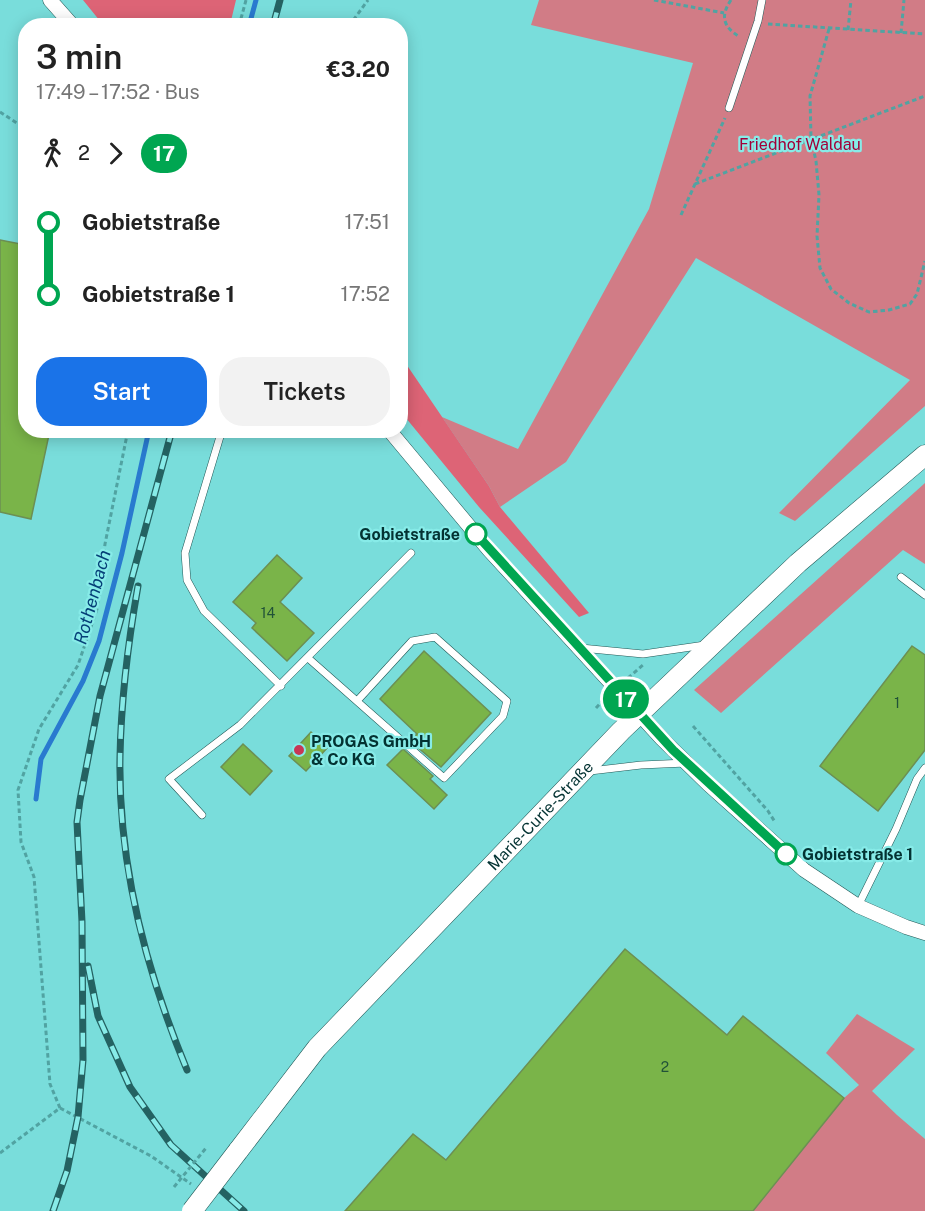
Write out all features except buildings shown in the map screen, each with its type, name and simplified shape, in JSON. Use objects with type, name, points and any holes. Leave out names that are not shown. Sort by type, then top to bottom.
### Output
[{"type":"main road","name":"Marie-Curie-Straße","points":[[192,1211],[317,1048],[581,772],[798,563],[925,455]]},
{"type":"street","points":[[50,0],[66,18]]},
{"type":"street","points":[[396,438],[489,549],[686,763],[804,870],[858,906],[925,933]]},
{"type":"lane","points":[[729,108],[752,41],[762,0]]},
{"type":"lane","points":[[220,438],[185,553],[187,580],[204,612],[281,686]]},
{"type":"lane","points":[[202,815],[168,779],[240,725],[411,553]]},
{"type":"lane","points":[[901,577],[925,595]]},
{"type":"lane","points":[[308,658],[444,778],[503,716],[507,701],[435,637],[412,642],[357,701]]},
{"type":"lane","points":[[579,648],[643,654],[713,644]]},
{"type":"lane","points":[[581,772],[641,765],[686,763]]},
{"type":"lane","points":[[858,906],[896,829],[917,779],[925,768]]},
{"type":"path","points":[[241,18],[246,0]]},
{"type":"path","points":[[355,18],[368,0]]},
{"type":"path","points":[[654,0],[724,13]]},
{"type":"path","points":[[731,0],[724,13],[725,22],[738,37],[752,41]]},
{"type":"path","points":[[848,30],[851,0]]},
{"type":"path","points":[[901,33],[904,0]]},
{"type":"path","points":[[758,21],[773,25],[925,34]]},
{"type":"path","points":[[829,29],[810,96],[811,138],[819,195],[817,236],[820,268],[831,289],[849,303],[869,312],[889,310],[910,304],[917,294],[925,261]]},
{"type":"path","points":[[695,184],[925,96]]},
{"type":"path","points":[[681,215],[729,108]]},
{"type":"path","points":[[0,112],[18,124]]},
{"type":"path","points":[[126,438],[105,544],[97,609],[78,665],[39,729],[18,790],[21,842],[34,877],[50,1084],[60,1108],[151,1156],[194,1186]]},
{"type":"path","points":[[693,726],[768,811],[777,826]]},
{"type":"path","points":[[0,1153],[60,1108]]},
{"type":"path","points":[[174,1187],[206,1148]]},
{"type":"green space","name":"Friedhof Waldau","points":[[539,0],[925,0],[925,406],[795,521],[779,513],[910,380],[696,258],[566,462],[500,507],[489,486],[442,417],[518,449],[649,209],[693,63],[531,25]]},
{"type":"green space","points":[[925,483],[925,564],[903,550],[721,713],[694,690]]},
{"type":"green space","points":[[857,1014],[915,1049],[872,1091],[925,1139],[925,1211],[753,1211],[844,1098],[859,1085],[826,1053]]},
{"type":"shaded area","points":[[83,0],[236,0],[232,18],[98,18]]},
{"type":"shaded area","points":[[408,367],[489,486],[500,507],[589,613],[579,617],[479,507],[408,421]]},
{"type":"waterway","name":"Rothenbach","points":[[251,18],[256,0]]},
{"type":"waterway","name":"Rothenbach","points":[[36,799],[41,759],[83,681],[99,641],[122,553],[147,438]]},
{"type":"railway","points":[[275,18],[280,0]]},
{"type":"railway","points":[[53,1211],[67,1171],[78,1117],[83,1060],[82,922],[77,822],[80,800],[100,696],[170,438]]},
{"type":"railway","points":[[138,586],[128,650],[122,714],[120,757],[124,838],[137,917],[147,956],[172,1033],[187,1070]]},
{"type":"railway","points":[[88,966],[98,1016],[130,1087],[171,1145],[244,1211]]},
{"type":"bus line","name":"17","points":[[476,534],[673,750],[786,854]]},
{"type":"place","name":"Gobietstraße","points":[[476,534]]},
{"type":"place","name":"PROGAS GmbH & Co KG","points":[[299,750]]},
{"type":"place","name":"Gobietstraße 1","points":[[786,854]]}]
